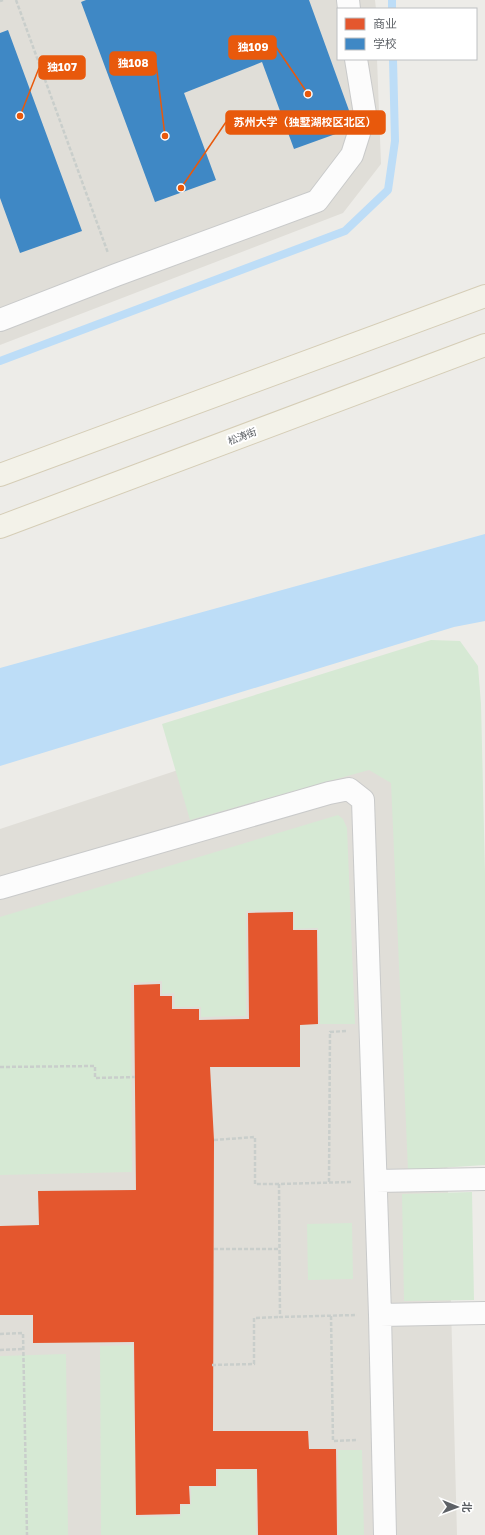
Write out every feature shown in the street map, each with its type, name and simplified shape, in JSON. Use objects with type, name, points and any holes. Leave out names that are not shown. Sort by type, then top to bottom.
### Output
[{"type":"main road","points":[[0,475],[485,296]]},
{"type":"main road","name":"松涛街","points":[[0,527],[485,345]]},
{"type":"lane","points":[[0,320],[116,274],[317,201],[352,155],[365,114],[356,60]]},
{"type":"lane","points":[[0,888],[329,793],[349,790],[363,800],[376,1181],[385,1535]]},
{"type":"lane","points":[[376,1181],[485,1179]]},
{"type":"lane","points":[[380,1315],[485,1313]]},
{"type":"path","points":[[16,0],[116,274]]},
{"type":"path","points":[[329,1182],[330,1032],[371,1029]]},
{"type":"path","points":[[0,1067],[95,1066],[95,1078],[135,1077]]},
{"type":"path","points":[[214,1140],[255,1138],[255,1184],[376,1181]]},
{"type":"path","points":[[279,1184],[280,1317]]},
{"type":"path","points":[[214,1249],[280,1248]]},
{"type":"path","points":[[212,1365],[254,1364],[254,1318],[380,1315]]},
{"type":"path","points":[[331,1316],[332,1441],[383,1439]]},
{"type":"path","points":[[0,1334],[24,1333],[27,1535]]},
{"type":"path","points":[[0,1350],[24,1349]]},
{"type":"shaded area","points":[[0,0],[375,0],[376,8],[337,8],[337,60],[377,60],[381,164],[343,213],[0,345]]},
{"type":"shaded area","points":[[347,714],[437,770],[457,1535],[0,1535],[0,829]]},
{"type":"green space","points":[[431,640],[460,641],[478,666],[481,704],[485,873],[485,1165],[408,1170],[391,783],[369,770],[190,820],[162,724]]},
{"type":"green space","points":[[338,815],[343,819],[347,828],[355,1024],[320,1024],[318,928],[294,929],[294,910],[246,911],[246,1016],[201,1017],[201,1007],[175,1007],[174,993],[162,994],[162,981],[131,983],[132,1172],[0,1175],[0,917]]},
{"type":"green space","points":[[472,1192],[474,1300],[404,1301],[402,1194]]},
{"type":"green space","points":[[352,1223],[353,1279],[308,1280],[307,1224]]},
{"type":"green space","points":[[133,1345],[136,1517],[181,1516],[181,1506],[191,1505],[191,1487],[218,1487],[218,1470],[256,1470],[256,1535],[101,1535],[100,1346]]},
{"type":"green space","points":[[66,1354],[68,1535],[0,1535],[0,1356]]},
{"type":"green space","points":[[338,1450],[362,1450],[364,1535],[338,1535]]},
{"type":"water","points":[[485,534],[485,621],[454,627],[0,766],[0,668]]},
{"type":"building: 商业","points":[[293,912],[293,930],[317,930],[318,1024],[300,1025],[300,1067],[210,1067],[214,1140],[213,1431],[308,1431],[309,1449],[336,1449],[337,1535],[258,1535],[257,1469],[216,1469],[216,1486],[189,1486],[190,1504],[180,1504],[180,1514],[136,1515],[134,1342],[33,1343],[33,1315],[0,1315],[0,1226],[39,1225],[38,1191],[136,1190],[134,985],[160,984],[160,996],[172,996],[172,1009],[199,1009],[199,1020],[249,1019],[248,913]]},
{"type":"building: 学校","points":[[86,0],[309,0],[355,127],[294,149],[262,62],[184,93],[216,180],[155,202],[81,2]]},
{"type":"building: 学校","points":[[8,30],[82,231],[20,253],[0,198],[0,33]]},
{"type":"waterway","points":[[392,0],[392,8]]},
{"type":"waterway","points":[[0,361],[345,231],[388,190],[395,141],[393,60]]},
{"type":"place","name":"独109","points":[[308,94]]},
{"type":"place","name":"独107","points":[[20,116]]},
{"type":"place","name":"独108","points":[[165,136]]},
{"type":"place","name":"苏州大学（独墅湖校区北区）","points":[[181,188]]}]
